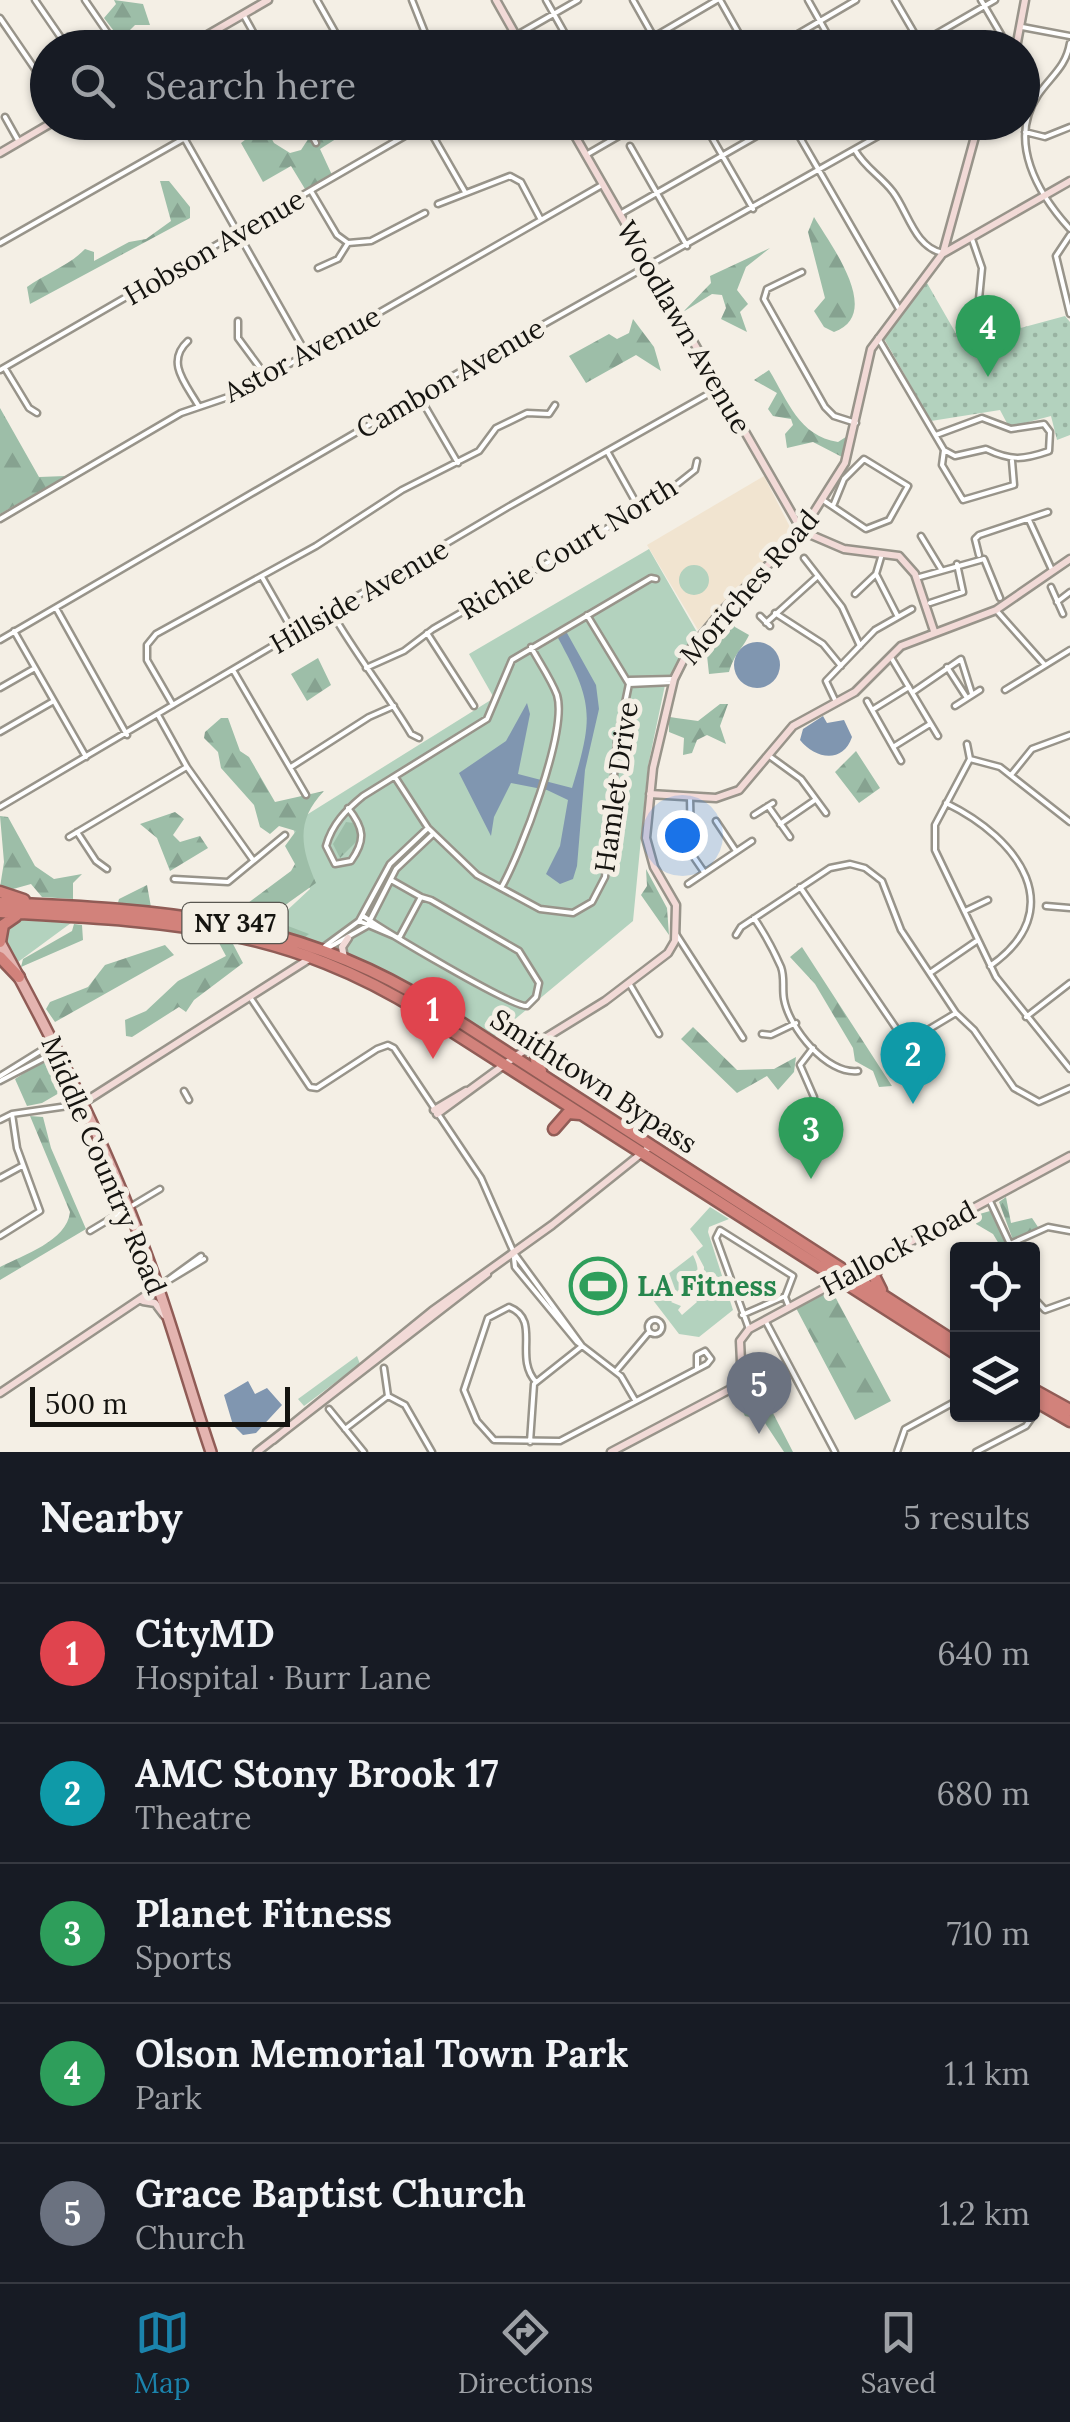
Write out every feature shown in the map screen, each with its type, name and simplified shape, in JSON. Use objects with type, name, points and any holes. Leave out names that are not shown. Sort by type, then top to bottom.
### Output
[{"type":"highway","points":[[0,892],[55,906]]},
{"type":"highway","name":"Smithtown Bypass","points":[[0,903],[207,918],[318,953],[553,1082],[689,1182],[702,1195],[704,1206],[713,1203],[732,1210],[840,1280]]},
{"type":"highway","name":"Smithtown Bypass","points":[[0,912],[194,925],[344,958],[421,997],[584,1116],[647,1149],[950,1339]]},
{"type":"highway","points":[[0,942],[6,921],[29,914]]},
{"type":"highway","points":[[0,958],[19,977]]},
{"type":"highway","points":[[539,1041],[536,1064],[553,1082]]},
{"type":"highway","points":[[558,1099],[564,1110],[554,1129],[570,1112],[584,1116]]},
{"type":"highway","points":[[880,1259],[874,1278],[889,1298]]},
{"type":"highway","points":[[840,1280],[950,1350]]},
{"type":"highway","points":[[1040,1393],[1070,1410]]},
{"type":"highway","points":[[1040,1404],[1070,1421]]},
{"type":"main road","points":[[216,30],[268,0]]},
{"type":"main road","points":[[1020,30],[1025,0]]},
{"type":"main road","points":[[499,1],[513,30]]},
{"type":"main road","points":[[0,153],[30,136]]},
{"type":"main road","name":"Woodlawn Avenue","points":[[577,140],[802,532]]},
{"type":"main road","name":"Moriches Road","points":[[676,934],[676,905],[649,855],[650,794],[673,681],[687,652],[721,612],[802,532],[845,463],[868,356],[943,253],[974,140]]},
{"type":"main road","points":[[943,253],[1070,181]]},
{"type":"main road","points":[[802,532],[838,548],[899,556],[916,578],[934,631]]},
{"type":"main road","points":[[650,794],[733,794],[749,782],[800,721],[854,692],[889,656],[934,631],[996,610],[1070,559]]},
{"type":"main road","points":[[435,1112],[628,983],[668,953],[676,934]]},
{"type":"main road","points":[[344,958],[342,946],[348,938]]},
{"type":"main road","name":"Middle Country Road","points":[[0,942],[83,1104],[160,1286],[211,1452]]},
{"type":"main road","points":[[83,1104],[318,953]]},
{"type":"main road","points":[[257,1452],[647,1149]]},
{"type":"main road","name":"Hallock Road","points":[[749,1329],[1070,1156]]},
{"type":"main road","points":[[0,1393],[160,1286]]},
{"type":"main road","points":[[137,1303],[155,1303],[169,1323]]},
{"type":"main road","points":[[611,1452],[742,1382],[740,1341],[749,1329]]},
{"type":"street","points":[[36,0],[56,30]]},
{"type":"street","points":[[85,0],[106,30]]},
{"type":"street","points":[[317,0],[334,30]]},
{"type":"street","points":[[412,0],[423,30]]},
{"type":"street","points":[[546,0],[563,30]]},
{"type":"street","points":[[526,30],[578,0]]},
{"type":"street","points":[[633,0],[650,30]]},
{"type":"street","points":[[666,30],[718,0],[736,30]]},
{"type":"street","points":[[808,0],[825,30]]},
{"type":"street","points":[[805,30],[856,0]]},
{"type":"street","points":[[895,0],[913,30]]},
{"type":"street","points":[[944,30],[983,3],[995,0]]},
{"type":"street","points":[[983,3],[1000,30]]},
{"type":"street","points":[[243,14],[252,30]]},
{"type":"street","points":[[0,18],[30,62]]},
{"type":"street","points":[[1022,26],[1070,36]]},
{"type":"street","points":[[1040,93],[1065,62],[1070,43]]},
{"type":"street","points":[[5,118],[19,142]]},
{"type":"street","points":[[1040,136],[1070,127]]},
{"type":"street","points":[[0,244],[182,140]]},
{"type":"street","points":[[185,140],[306,355]]},
{"type":"street","name":"Hobson Avenue","points":[[3,370],[399,140]]},
{"type":"street","points":[[437,140],[465,192]]},
{"type":"street","points":[[586,156],[612,140]]},
{"type":"street","points":[[713,140],[753,209]]},
{"type":"street","points":[[620,214],[749,140]]},
{"type":"street","points":[[801,140],[900,309]]},
{"type":"street","name":"Cambon Avenue","points":[[0,640],[648,264],[687,246],[873,140]]},
{"type":"street","points":[[1026,140],[1028,163],[1070,232],[1056,256],[1070,314]]},
{"type":"street","points":[[630,146],[687,246]]},
{"type":"street","points":[[855,150],[868,170],[893,193],[924,244],[943,253]]},
{"type":"street","points":[[438,204],[503,177],[516,177],[542,220]]},
{"type":"street","name":"Astor Avenue","points":[[0,519],[198,405],[230,397],[306,355],[602,185]]},
{"type":"street","points":[[311,191],[337,236],[348,244],[365,244],[425,213]]},
{"type":"street","points":[[972,239],[982,268],[979,299]]},
{"type":"street","points":[[318,268],[338,259],[348,244]]},
{"type":"street","points":[[802,272],[767,289],[764,299],[825,407],[834,416],[856,422]]},
{"type":"street","points":[[238,322],[238,338],[266,376]]},
{"type":"street","points":[[878,338],[936,434],[944,450],[942,465],[963,500],[1014,485],[1012,460]]},
{"type":"street","points":[[188,342],[178,352],[177,366],[198,405]]},
{"type":"street","points":[[3,370],[28,408],[37,412]]},
{"type":"street","name":"Hillside Avenue","points":[[0,806],[718,388]]},
{"type":"street","points":[[419,396],[458,464]]},
{"type":"street","points":[[173,705],[146,660],[150,639],[325,540],[402,490],[479,452],[496,428],[527,413],[549,414],[555,406]]},
{"type":"street","points":[[936,434],[982,418],[1011,430],[1047,426],[1049,452],[1012,460],[986,449],[955,456],[944,450]]},
{"type":"street","points":[[607,451],[639,509]]},
{"type":"street","points":[[823,500],[866,529],[889,520],[908,488],[868,459],[841,485],[833,506]]},
{"type":"street","name":"Richie Court North","points":[[366,668],[395,656],[426,632],[639,509],[695,470],[697,461]]},
{"type":"street","points":[[845,463],[855,468]]},
{"type":"street","points":[[979,555],[974,539],[979,535],[1048,512]]},
{"type":"street","points":[[1029,520],[1052,570]]},
{"type":"street","points":[[921,536],[942,569]]},
{"type":"street","points":[[855,594],[876,574],[882,554]]},
{"type":"street","points":[[804,558],[842,606],[860,646]]},
{"type":"street","points":[[916,578],[984,559],[1000,598]]},
{"type":"street","points":[[930,603],[964,592],[957,564]]},
{"type":"street","points":[[876,574],[898,616]]},
{"type":"street","points":[[760,616],[768,624],[775,613],[818,576]]},
{"type":"street","points":[[262,577],[294,633]]},
{"type":"street","points":[[348,808],[361,824],[363,837],[351,862],[334,864],[326,846],[348,808],[487,719],[512,660],[650,578],[656,579]]},
{"type":"street","points":[[1051,588],[1064,614]]},
{"type":"street","points":[[1059,601],[1070,592]]},
{"type":"street","points":[[1059,601],[1070,602]]},
{"type":"street","points":[[56,608],[126,734]]},
{"type":"street","points":[[836,702],[826,681],[860,646],[912,609]]},
{"type":"street","points":[[996,610],[1044,665]]},
{"type":"street","points":[[332,613],[411,734],[419,738]]},
{"type":"street","points":[[775,613],[823,644],[841,666]]},
{"type":"street","name":"Hamlet Drive","points":[[395,777],[433,834],[477,875],[558,914],[582,909],[600,892],[629,682],[586,614]]},
{"type":"street","points":[[14,631],[87,758]]},
{"type":"street","points":[[426,632],[474,706]]},
{"type":"street","points":[[501,888],[523,848],[529,812],[546,781],[558,697],[531,646]]},
{"type":"street","points":[[1006,690],[1070,650]]},
{"type":"street","points":[[889,656],[938,736]]},
{"type":"street","points":[[872,710],[961,659],[970,696]]},
{"type":"street","points":[[947,667],[970,696]]},
{"type":"street","points":[[0,688],[34,668]]},
{"type":"street","points":[[233,670],[306,796]]},
{"type":"street","points":[[629,682],[673,681]]},
{"type":"street","points":[[955,706],[980,690]]},
{"type":"street","points":[[0,732],[54,701]]},
{"type":"street","points":[[866,701],[901,761]]},
{"type":"street","points":[[290,768],[324,744],[394,706]]},
{"type":"street","points":[[158,715],[187,767],[253,860]]},
{"type":"street","points":[[893,747],[930,724]]},
{"type":"street","points":[[1011,775],[1032,750],[1070,736]]},
{"type":"street","points":[[967,744],[970,759],[946,803],[933,842],[990,966],[1070,1069]]},
{"type":"street","points":[[768,756],[802,779],[826,813]]},
{"type":"street","points":[[970,759],[989,761],[1070,822]]},
{"type":"street","points":[[69,837],[187,767]]},
{"type":"street","points":[[690,796],[691,853],[704,872]]},
{"type":"street","points":[[780,824],[816,800]]},
{"type":"street","points":[[946,803],[970,815],[1024,857]]},
{"type":"street","points":[[754,815],[771,804],[790,837]]},
{"type":"street","points":[[716,821],[736,851]]},
{"type":"street","points":[[318,953],[361,918],[390,864],[428,828]]},
{"type":"street","points":[[77,832],[96,862],[107,868]]},
{"type":"street","points":[[174,880],[220,885],[240,875],[284,834]]},
{"type":"street","points":[[318,953],[369,924],[408,856],[433,834]]},
{"type":"street","points":[[688,884],[752,841]]},
{"type":"street","points":[[402,850],[408,856]]},
{"type":"street","points":[[736,935],[800,887],[841,865],[871,871],[884,884],[901,930],[956,1013],[1024,1098],[1039,1102],[1070,1088]]},
{"type":"street","points":[[361,918],[519,1006],[536,997],[540,983],[519,950],[391,880]]},
{"type":"street","points":[[800,887],[890,1023],[904,1034],[921,1034],[956,1013]]},
{"type":"street","points":[[399,938],[421,897]]},
{"type":"street","points":[[1046,899],[1046,908],[1070,908]]},
{"type":"street","points":[[964,911],[988,900]]},
{"type":"street","points":[[754,918],[783,972],[784,1003],[796,1023],[832,1068],[858,1071]]},
{"type":"street","points":[[676,934],[743,1038]]},
{"type":"street","points":[[930,973],[978,940]]},
{"type":"street","points":[[990,966],[1022,950]]},
{"type":"street","points":[[628,983],[660,1034]]},
{"type":"street","points":[[1026,1017],[1070,983]]},
{"type":"street","points":[[250,998],[310,1087],[317,1088],[388,1045],[480,1178],[514,1253],[582,1346],[616,1371],[636,1401]]},
{"type":"street","points":[[762,1034],[772,1034],[796,1023]]},
{"type":"street","points":[[886,1058],[904,1034]]},
{"type":"street","points":[[0,1079],[54,1042]]},
{"type":"street","points":[[813,1048],[800,1065],[814,1097]]},
{"type":"street","points":[[0,1079],[48,1056],[68,1072]]},
{"type":"street","points":[[184,1092],[190,1100]]},
{"type":"street","points":[[0,1120],[12,1114],[83,1104]]},
{"type":"street","points":[[0,1236],[40,1211],[22,1166],[12,1114]]},
{"type":"street","points":[[0,1178],[22,1166]]},
{"type":"street","points":[[90,1231],[160,1188]]},
{"type":"street","points":[[988,1199],[1008,1242]]},
{"type":"street","points":[[1020,1242],[1048,1227],[1070,1231]]},
{"type":"street","points":[[749,1329],[716,1238],[720,1230],[793,1276],[785,1297],[789,1307]]},
{"type":"street","points":[[160,1286],[202,1258]]},
{"type":"street","points":[[742,1316],[785,1297]]},
{"type":"street","points":[[1040,1305],[1045,1310],[1070,1302]]},
{"type":"street","points":[[536,1382],[524,1364],[527,1329],[522,1316],[509,1307],[495,1311],[488,1318],[464,1390],[485,1434],[494,1440],[560,1441],[697,1369]]},
{"type":"street","points":[[765,1320],[834,1452]]},
{"type":"street","points":[[616,1371],[649,1332]]},
{"type":"street","points":[[530,1443],[530,1396],[536,1382],[582,1346]]},
{"type":"street","points":[[384,1368],[389,1378],[388,1396]]},
{"type":"street","points":[[344,1428],[388,1396]]},
{"type":"street","points":[[388,1396],[405,1405],[432,1452]]},
{"type":"street","points":[[897,1452],[905,1430],[950,1405]]},
{"type":"street","points":[[329,1409],[364,1452]]},
{"type":"street","points":[[976,1452],[1029,1422]]},
{"type":"shaded area","points":[[764,476],[793,533],[698,630],[647,545]]},
{"type":"green space","points":[[114,0],[143,4],[150,25],[113,30],[104,18],[116,4]]},
{"type":"green space","points":[[272,140],[290,153],[301,150],[308,140],[334,140],[320,149],[332,175],[305,189],[291,166],[263,182],[241,143]]},
{"type":"green space","points":[[160,181],[169,181],[190,207],[190,218],[30,304],[27,287],[85,249],[94,252],[94,261],[129,242],[146,239],[171,221]]},
{"type":"green space","points":[[814,217],[841,261],[854,295],[854,310],[848,323],[834,332],[824,327],[814,311],[825,298],[808,232]]},
{"type":"green space","points":[[770,248],[746,267],[737,290],[748,304],[740,312],[747,332],[721,319],[726,308],[722,295],[712,294],[683,312],[711,283],[710,276]]},
{"type":"green space","points":[[927,283],[962,344],[1065,316],[1070,322],[1070,435],[1057,440],[1051,416],[1009,427],[1000,410],[931,421],[882,335]]},
{"type":"green space","points":[[633,319],[654,347],[661,371],[636,355],[586,383],[569,356],[609,334],[617,339],[629,333]]},
{"type":"green space","points":[[769,370],[796,415],[813,433],[838,442],[849,435],[842,457],[813,442],[787,448],[785,434],[793,425],[791,419],[773,416],[768,409],[777,393],[754,380]]},
{"type":"green space","points":[[0,408],[39,477],[66,476],[0,514]]},
{"type":"green space","points":[[649,549],[698,634],[665,685],[648,766],[633,921],[490,1040],[368,967],[267,929],[310,889],[292,824],[494,698],[469,654]]},
{"type":"green space","points":[[694,565],[705,569],[709,580],[705,591],[694,595],[683,591],[679,580],[683,569]]},
{"type":"green space","points":[[731,617],[735,627],[749,635],[729,672],[709,674],[705,637]]},
{"type":"green space","points":[[318,658],[331,685],[307,701],[291,674]]},
{"type":"green space","points":[[720,704],[728,704],[720,726],[726,744],[707,735],[697,740],[692,753],[683,755],[684,738],[669,732],[669,717],[698,721]]},
{"type":"green space","points":[[221,718],[228,718],[240,751],[249,757],[275,802],[324,791],[308,813],[304,835],[316,883],[267,918],[309,934],[304,938],[228,918],[291,871],[295,864],[285,846],[296,831],[279,826],[270,834],[260,827],[254,805],[221,768],[218,752],[204,738],[205,732]]},
{"type":"green space","points":[[856,751],[880,788],[859,803],[835,772]]},
{"type":"green space","points":[[175,812],[184,819],[173,835],[180,842],[200,836],[208,848],[170,871],[157,838],[140,824]]},
{"type":"green space","points":[[0,816],[8,817],[35,866],[54,879],[82,874],[73,883],[73,899],[42,897],[31,884],[6,891],[0,887],[4,862]]},
{"type":"green space","points":[[346,822],[354,823],[361,837],[340,858],[333,844]]},
{"type":"green space","points":[[646,869],[667,908],[669,935],[641,895],[647,886]]},
{"type":"green space","points":[[147,885],[151,907],[117,906],[119,899]]},
{"type":"green space","points":[[6,919],[71,923],[18,962],[0,929]]},
{"type":"green space","points":[[74,924],[82,925],[83,940],[21,967],[23,959],[72,931]]},
{"type":"green space","points":[[219,943],[233,944],[243,963],[194,1000],[186,1012],[179,1007],[132,1037],[126,1036],[125,1020],[146,1011],[178,981],[226,956]]},
{"type":"green space","points":[[165,945],[174,955],[55,1022],[46,1009],[50,1002],[88,987],[105,965]]},
{"type":"green space","points":[[802,947],[892,1086],[879,1087],[873,1071],[855,1061],[853,1048],[815,984],[790,957]]},
{"type":"green space","points":[[693,1027],[737,1070],[774,1069],[796,1057],[794,1072],[778,1090],[767,1076],[737,1093],[681,1039]]},
{"type":"green space","points":[[44,1060],[53,1062],[66,1089],[42,1103],[27,1106],[15,1079]]},
{"type":"green space","points":[[30,1116],[43,1117],[51,1148],[86,1229],[0,1280],[0,1267],[53,1239],[70,1212]]},
{"type":"green space","points":[[1006,1197],[1011,1223],[1032,1218],[1038,1227],[1013,1240],[999,1202]]},
{"type":"green space","points":[[710,1207],[729,1219],[709,1227],[708,1232],[733,1310],[699,1337],[679,1334],[646,1291],[693,1255],[696,1277],[671,1302],[681,1306],[678,1310],[682,1315],[697,1302],[690,1292],[703,1292],[704,1267],[696,1252],[703,1246],[690,1229]]},
{"type":"green space","points":[[990,1211],[1006,1242],[998,1242],[993,1234],[976,1224],[976,1215]]},
{"type":"green space","points":[[831,1289],[891,1401],[855,1420],[796,1308]]},
{"type":"green space","points":[[357,1356],[360,1364],[304,1406],[298,1399]]},
{"type":"green space","points":[[757,1382],[793,1452],[784,1452],[763,1420],[745,1416],[734,1395]]},
{"type":"water","points":[[567,633],[596,685],[599,709],[585,770],[577,866],[573,879],[560,884],[546,874],[560,846],[568,800],[547,790],[511,783],[494,817],[491,836],[459,773],[506,741],[527,703],[530,714],[518,774],[572,788],[584,743],[586,710],[578,678],[558,638]]},
{"type":"water","points":[[757,642],[773,649],[780,665],[773,681],[757,688],[741,681],[734,665],[741,649]]},
{"type":"water","points":[[823,716],[827,723],[844,720],[852,737],[836,755],[821,755],[800,740],[803,729]]},
{"type":"water","points":[[248,1381],[255,1394],[267,1388],[282,1405],[256,1433],[243,1435],[233,1425],[224,1395]]},
{"type":"place","name":"Olson Memorial Town Park","points":[[988,377]]},
{"type":"place","name":"CityMD","points":[[433,1059]]},
{"type":"place","name":"AMC Stony Brook 17","points":[[913,1104]]},
{"type":"place","name":"Planet Fitness","points":[[811,1179]]},
{"type":"place","name":"LA Fitness","points":[[598,1286]]},
{"type":"place","name":"Grace Baptist Church","points":[[759,1434]]}]
